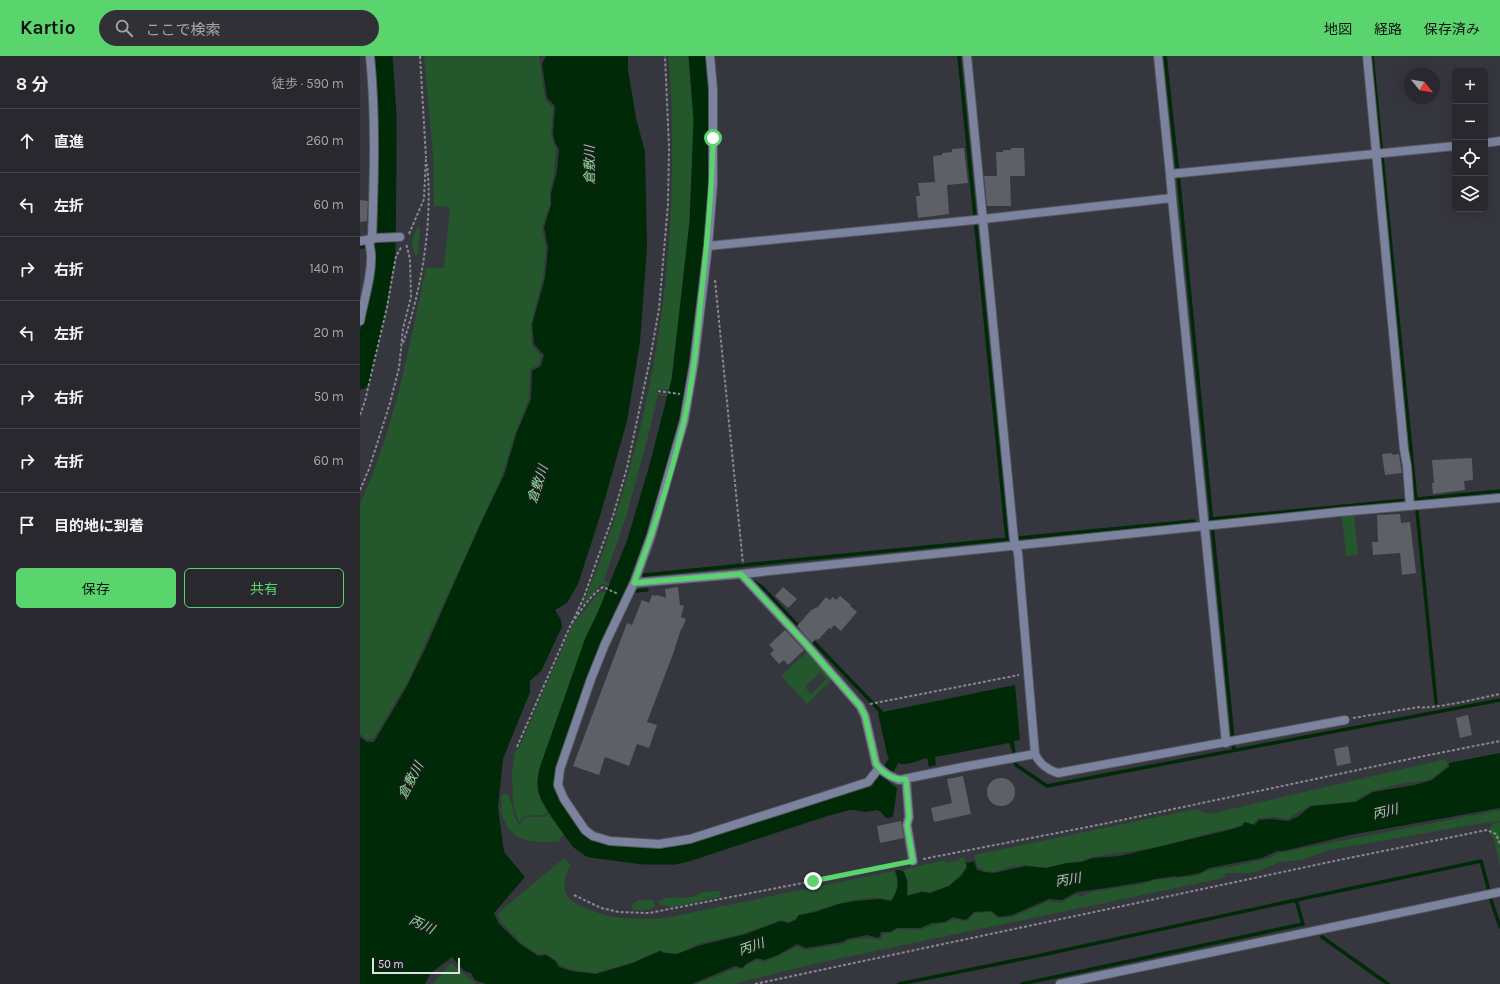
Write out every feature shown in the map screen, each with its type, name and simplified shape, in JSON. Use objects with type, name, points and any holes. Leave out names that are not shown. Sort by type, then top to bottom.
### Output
[{"type":"street","points":[[360,320],[371,266],[373,206],[373,87],[370,56]]},
{"type":"street","points":[[710,56],[713,90],[713,138],[708,246],[694,364],[684,421],[651,536],[634,583],[605,644],[591,678],[560,769],[558,785],[564,799],[585,830],[593,836],[610,841],[659,844],[685,840],[868,782],[880,769]]},
{"type":"street","points":[[967,56],[978,220],[1014,540],[1018,561],[1034,754],[1038,761],[1053,772],[1058,773],[1345,720]]},
{"type":"street","points":[[1158,56],[1175,173],[1172,198],[1209,526],[1230,742]]},
{"type":"street","points":[[1367,56],[1380,153],[1412,504]]},
{"type":"street","points":[[1488,143],[1500,142]]},
{"type":"street","points":[[1175,173],[1452,146]]},
{"type":"street","points":[[708,246],[978,220],[1172,198]]},
{"type":"street","points":[[360,241],[371,242],[399,238]]},
{"type":"street","points":[[634,583],[741,574],[1412,504],[1500,498]]},
{"type":"street","points":[[741,574],[860,706],[865,716],[876,764],[880,769],[892,777],[900,780],[1034,754]]},
{"type":"street","points":[[906,779],[909,817],[907,825],[913,861]]},
{"type":"street","points":[[1060,984],[1500,892]]},
{"type":"path","points":[[401,348],[410,324],[426,240],[429,184],[420,56]]},
{"type":"path","points":[[517,747],[584,597],[613,516],[627,468],[659,309],[668,204],[669,148],[665,56]]},
{"type":"path","points":[[399,238],[406,238],[410,232],[424,199],[426,157]]},
{"type":"path","points":[[360,490],[369,468],[390,403],[399,368],[410,297],[410,260],[406,243],[399,238]]},
{"type":"path","points":[[360,415],[365,401],[384,320],[396,256],[403,242],[399,238]]},
{"type":"path","points":[[715,278],[743,562]]},
{"type":"path","points":[[658,391],[671,393]]},
{"type":"path","points":[[572,623],[598,591],[603,587],[612,591]]},
{"type":"path","points":[[866,705],[1028,673]]},
{"type":"path","points":[[1345,720],[1419,706],[1424,708],[1500,694]]},
{"type":"path","points":[[574,896],[601,908],[619,912],[649,913],[1103,824],[1419,756],[1500,741]]},
{"type":"path","points":[[754,984],[1328,862],[1487,830],[1496,834],[1500,844]]},
{"type":"shaded area","points":[[424,56],[539,56],[545,100],[553,108],[551,135],[556,150],[550,193],[550,205],[542,227],[546,249],[543,278],[531,324],[532,345],[541,356],[539,365],[530,369],[529,398],[516,431],[502,476],[408,681],[374,738],[368,740],[360,734],[360,504],[372,476],[391,418],[407,358],[426,268],[444,268],[450,207],[434,206],[433,154]]},
{"type":"shaded area","points":[[668,56],[693,56],[697,140],[697,181],[691,265],[674,390],[657,389],[657,393],[671,395],[647,493],[630,545],[613,588],[601,584],[582,606],[622,497],[650,384],[660,327],[667,269],[671,211],[672,129]],"holes":[[[658,395],[670,397],[642,506],[615,581],[613,585],[610,585],[604,580],[626,517]]]},
{"type":"shaded area","points":[[418,227],[420,227],[418,254],[416,256],[412,241]]},
{"type":"shaded area","points":[[1354,515],[1358,555],[1346,556],[1342,516]]},
{"type":"shaded area","points":[[603,592],[611,595],[588,642],[546,763],[543,782],[544,792],[553,809],[543,815],[524,816],[519,822],[513,805],[512,772],[515,751],[519,748],[573,624],[599,593]]},
{"type":"shaded area","points":[[808,651],[832,679],[807,704],[781,676]],"holes":[[[820,672],[826,679],[811,694],[805,687]]]},
{"type":"shaded area","points":[[1446,759],[1448,765],[1433,778],[1425,781],[1404,783],[1372,791],[1355,801],[1310,806],[1294,814],[1288,819],[1274,817],[1258,818],[1253,824],[1244,822],[1241,825],[1229,829],[1158,847],[1092,857],[1081,861],[1046,868],[1026,865],[1010,867],[994,872],[985,871],[978,867],[974,855],[1196,809],[1210,814]]},
{"type":"shaded area","points":[[503,794],[507,794],[509,797],[516,821],[519,824],[525,817],[544,817],[553,811],[564,833],[559,841],[542,842],[526,840],[513,833],[507,827],[502,816],[501,797]]},
{"type":"shaded area","points":[[1500,810],[1500,821],[1329,850],[1302,860],[1280,862],[1261,870],[1248,873],[1226,873],[1223,878],[818,963],[733,984],[696,984],[736,968],[742,969],[757,960],[764,962],[798,946],[805,950],[843,944],[849,940],[868,938],[880,940],[883,934],[890,933],[898,929],[919,930],[954,919],[967,921],[975,913],[991,912],[998,918],[1012,917],[1049,901],[1061,903],[1075,895],[1082,896],[1092,892],[1143,884],[1155,880],[1197,876],[1209,870],[1270,858],[1278,853]]},
{"type":"shaded area","points":[[1500,822],[1500,867],[1494,839],[1490,834],[1490,829],[1492,824]]},
{"type":"shaded area","points":[[964,857],[966,867],[949,886],[930,892],[922,891],[908,895],[908,881],[904,871],[905,869],[945,860],[946,863],[960,860],[960,858]]},
{"type":"shaded area","points":[[564,858],[570,864],[566,878],[565,891],[572,901],[594,911],[614,917],[624,918],[665,918],[894,871],[897,879],[897,886],[891,900],[868,898],[844,902],[798,915],[795,919],[788,922],[781,920],[745,933],[698,944],[677,954],[660,950],[633,962],[596,973],[571,970],[560,965],[556,960],[547,954],[538,954],[521,943],[501,922],[498,913]]},
{"type":"shaded area","points":[[719,891],[721,893],[720,897],[672,907],[660,905],[658,901],[666,898],[686,898],[706,892]]},
{"type":"shaded area","points":[[638,900],[653,900],[655,905],[652,909],[644,910],[636,910],[631,908]]},
{"type":"shaded area","points":[[451,963],[476,984],[432,984]]},
{"type":"water","points":[[546,56],[628,56],[628,70],[636,118],[645,152],[647,247],[640,342],[627,421],[600,516],[578,584],[567,603],[555,610],[561,620],[562,627],[541,671],[530,681],[530,692],[503,759],[498,808],[504,852],[525,877],[494,913],[499,924],[520,944],[538,956],[546,955],[555,961],[559,967],[571,971],[596,974],[633,963],[660,951],[664,953],[677,954],[698,946],[746,934],[781,921],[788,923],[796,920],[799,915],[816,912],[838,904],[880,899],[891,901],[898,886],[895,871],[899,870],[904,872],[907,882],[907,896],[922,892],[930,893],[949,886],[962,875],[967,867],[966,863],[974,861],[977,870],[994,873],[1026,866],[1046,868],[1067,863],[1082,862],[1093,858],[1120,856],[1229,830],[1242,826],[1245,822],[1254,825],[1259,820],[1272,819],[1288,821],[1299,816],[1311,806],[1356,802],[1373,792],[1415,785],[1432,780],[1449,767],[1449,763],[1500,753],[1500,808],[1350,835],[1284,851],[1277,851],[1262,858],[1209,868],[1200,873],[1077,892],[1062,900],[1049,899],[1012,915],[999,917],[991,911],[974,912],[966,920],[953,917],[945,922],[932,923],[920,928],[897,928],[890,932],[881,932],[879,938],[867,935],[847,939],[842,942],[806,948],[797,944],[778,955],[764,960],[757,958],[742,968],[735,966],[692,984],[486,984],[475,980],[471,973],[464,971],[452,957],[431,973],[425,984],[360,984],[360,737],[367,742],[374,742],[406,688],[425,649],[504,475],[517,432],[531,399],[532,371],[541,366],[544,355],[534,344],[532,325],[545,278],[548,248],[544,227],[551,205],[551,193],[557,171],[559,149],[555,143],[553,134],[555,106],[547,98],[542,64]]},
{"type":"water","points":[[1015,685],[1020,740],[1014,741],[1015,750],[1012,751],[1009,743],[935,757],[936,765],[929,767],[927,758],[908,764],[898,763],[889,782],[897,788],[893,817],[886,818],[877,810],[865,812],[841,808],[830,810],[828,800],[872,786],[889,758],[878,713]]},
{"type":"building","points":[[964,148],[968,183],[947,185],[949,214],[918,218],[916,196],[920,196],[918,183],[935,182],[933,156],[952,152],[952,149]]},
{"type":"building","points":[[1011,148],[1024,148],[1025,176],[1010,176],[1011,206],[987,206],[984,176],[997,176],[996,152],[1011,150]]},
{"type":"building","points":[[360,200],[368,201],[367,221],[360,222]]},
{"type":"building","points":[[1391,453],[1393,455],[1399,454],[1402,473],[1385,475],[1382,454]]},
{"type":"building","points":[[1472,458],[1473,480],[1464,481],[1465,490],[1433,494],[1432,483],[1434,483],[1432,460]]},
{"type":"building","points":[[1400,514],[1401,523],[1410,522],[1416,573],[1402,575],[1400,553],[1373,555],[1372,542],[1378,542],[1377,515]]},
{"type":"building","points":[[678,587],[680,605],[684,606],[681,617],[686,619],[647,722],[657,725],[649,748],[637,744],[629,766],[605,757],[599,775],[573,766],[627,623],[632,625],[642,600],[649,603],[652,595],[666,598],[665,589]]},
{"type":"building","points":[[783,587],[797,599],[788,608],[775,596]]},
{"type":"building","points":[[840,596],[857,612],[841,631],[834,625],[831,629],[829,628],[818,640],[816,639],[812,643],[797,626],[812,609],[817,608],[826,597],[830,600],[833,597],[836,600]]},
{"type":"building","points":[[785,630],[804,650],[788,665],[784,660],[779,664],[770,654],[774,650],[769,645]]},
{"type":"building","points":[[1468,715],[1472,735],[1460,738],[1456,718]]},
{"type":"building","points":[[1348,746],[1351,763],[1337,766],[1334,749]]},
{"type":"building","points":[[963,776],[971,814],[934,822],[931,808],[952,803],[947,779]]},
{"type":"building","points":[[1001,778],[1011,782],[1015,792],[1011,802],[1001,806],[991,802],[987,792],[991,782]]},
{"type":"building","points":[[901,821],[904,838],[880,843],[877,826]]},
{"type":"waterway","points":[[360,379],[375,312],[385,254],[386,114],[382,56]]},
{"type":"waterway","points":[[699,56],[704,120],[700,222],[682,381],[659,470],[637,544],[608,615],[595,642],[550,770],[548,788],[554,802],[580,839],[591,847],[644,854],[674,854],[687,851],[824,806],[857,797]]},
{"type":"waterway","points":[[959,56],[1007,539]]},
{"type":"waterway","points":[[1165,56],[1179,184],[1234,750]]},
{"type":"waterway","points":[[1372,56],[1436,703]]},
{"type":"waterway","points":[[360,247],[385,246]]},
{"type":"waterway","points":[[1211,519],[1500,491]]},
{"type":"waterway","points":[[1019,538],[1194,521]]},
{"type":"waterway","points":[[644,575],[1008,539]]},
{"type":"waterway","points":[[628,568],[633,570]]},
{"type":"waterway","points":[[754,582],[763,588],[800,628]]},
{"type":"waterway","points":[[621,584],[626,586]]},
{"type":"waterway","points":[[635,591],[647,590]]},
{"type":"waterway","points":[[810,638],[883,714]]},
{"type":"waterway","points":[[1013,747],[1016,765],[1047,786],[1500,700]]},
{"type":"waterway","points":[[1022,984],[1303,924],[1296,900],[1481,861],[1489,891]]},
{"type":"waterway","points":[[899,984],[1296,900]]},
{"type":"waterway","points":[[1491,900],[1500,927]]},
{"type":"waterway","points":[[1322,937],[1388,984]]},
{"type":"route","points":[[713,138],[708,246],[689,396],[674,458],[651,536],[634,583],[741,574],[755,591],[805,643],[860,706],[865,716],[878,768],[892,777],[900,780],[906,779],[909,817],[907,825],[913,861],[813,881]]},
{"type":"water label","name":"倉敷川","points":[[589,165]]},
{"type":"water label","name":"倉敷川","points":[[537,484]]},
{"type":"water label","name":"倉敷川","points":[[410,780]]},
{"type":"water label","name":"丙川","points":[[1385,811]]},
{"type":"water label","name":"丙川","points":[[1068,879]]},
{"type":"water label","name":"丙川","points":[[422,924]]},
{"type":"water label","name":"丙川","points":[[751,946]]}]
